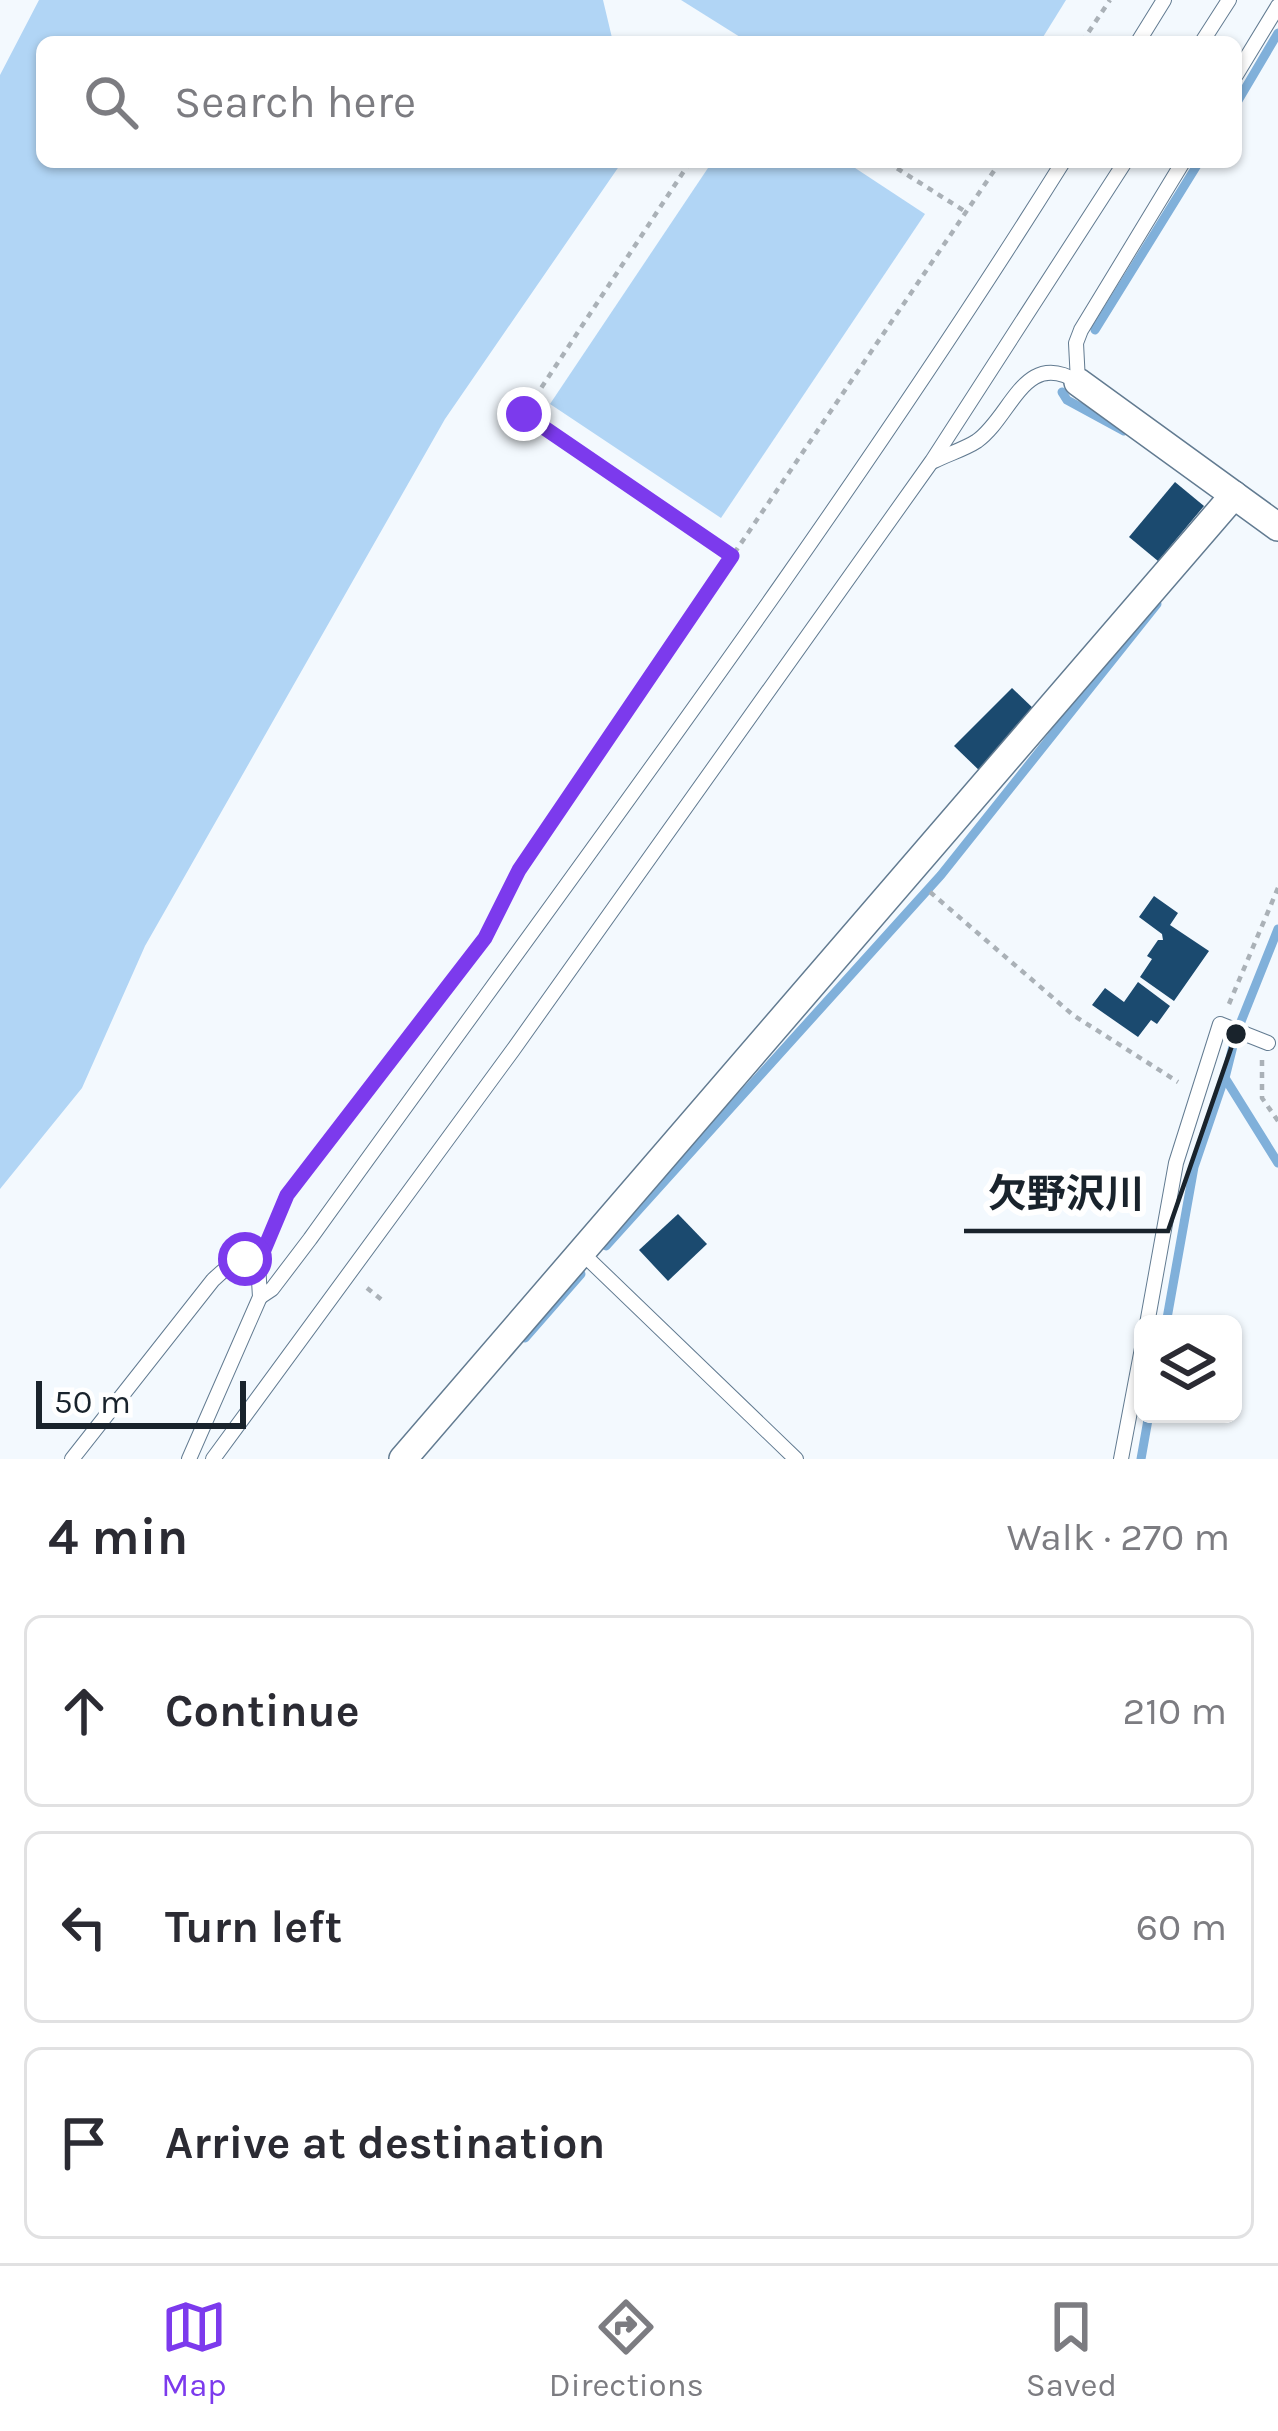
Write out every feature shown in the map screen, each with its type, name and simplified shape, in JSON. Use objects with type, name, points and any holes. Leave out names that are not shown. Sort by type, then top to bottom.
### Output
[{"type":"street","points":[[1078,382],[1278,527]]},
{"type":"street","points":[[403,1459],[1234,495]]},
{"type":"lane","points":[[1142,36],[1164,0]]},
{"type":"lane","points":[[1206,36],[1229,0]]},
{"type":"lane","points":[[1242,65],[1278,6]]},
{"type":"lane","points":[[260,1297],[272,1289],[310,1239],[770,598],[942,349],[1059,168]]},
{"type":"lane","points":[[213,1459],[513,1050],[932,461],[1121,168]]},
{"type":"lane","points":[[1078,382],[1076,343],[1081,330],[1179,168]]},
{"type":"lane","points":[[932,461],[979,440],[1027,382],[1043,372],[1063,373],[1078,382]]},
{"type":"lane","points":[[1149,1315],[1176,1163],[1220,1024],[1262,1040]]},
{"type":"lane","points":[[580,1252],[796,1459]]},
{"type":"lane","points":[[72,1459],[213,1280],[230,1264],[245,1259],[258,1264],[260,1297],[189,1459]]},
{"type":"lane","points":[[1120,1459],[1134,1388]]},
{"type":"path","points":[[1086,36],[1110,0]]},
{"type":"path","points":[[686,168],[524,414],[732,556]]},
{"type":"path","points":[[896,168],[966,212]]},
{"type":"path","points":[[258,1264],[287,1195],[485,938],[519,870],[996,168]]},
{"type":"path","points":[[909,874],[1073,1015],[1198,1095]]},
{"type":"path","points":[[1220,1024],[1278,888]]},
{"type":"path","points":[[1262,1040],[1262,1098],[1278,1121]]},
{"type":"shaded area","points":[[39,0],[603,0],[612,36],[36,36],[36,168],[618,168],[445,419],[145,946],[82,1088],[0,1189],[0,75]]},
{"type":"shaded area","points":[[681,0],[1066,0],[1044,36],[738,36]]},
{"type":"shaded area","points":[[708,168],[855,168],[925,214],[721,518],[550,404]]},
{"type":"building","points":[[1175,482],[1204,506],[1158,561],[1129,537]]},
{"type":"building","points":[[1012,688],[1036,711],[983,774],[954,746]]},
{"type":"building","points":[[1154,896],[1178,913],[1170,925],[1209,951],[1174,1001],[1140,977],[1152,959],[1147,956],[1163,940],[1162,934],[1139,917]]},
{"type":"building","points":[[1138,982],[1170,1006],[1157,1024],[1151,1020],[1138,1037],[1092,1005],[1105,988],[1124,1002]]},
{"type":"building","points":[[678,1214],[707,1244],[668,1281],[639,1250]]},
{"type":"waterway","points":[[1242,94],[1278,33]]},
{"type":"waterway","points":[[1095,330],[1195,168]]},
{"type":"waterway","points":[[1062,392],[1067,400],[1124,431]]},
{"type":"waterway","points":[[606,1246],[941,875],[1157,604]]},
{"type":"waterway","points":[[1278,929],[1236,1034],[1225,1078],[1278,1163]]},
{"type":"waterway","points":[[1168,1315],[1194,1167],[1224,1079]]},
{"type":"waterway","points":[[525,1338],[581,1274]]},
{"type":"waterway","points":[[1141,1459],[1147,1423]]},
{"type":"place","name":"欠野沢川","points":[[1236,1034]]},
{"type":"route","points":[[245,1259],[258,1264],[287,1195],[485,938],[519,870],[732,556],[524,414]]}]
